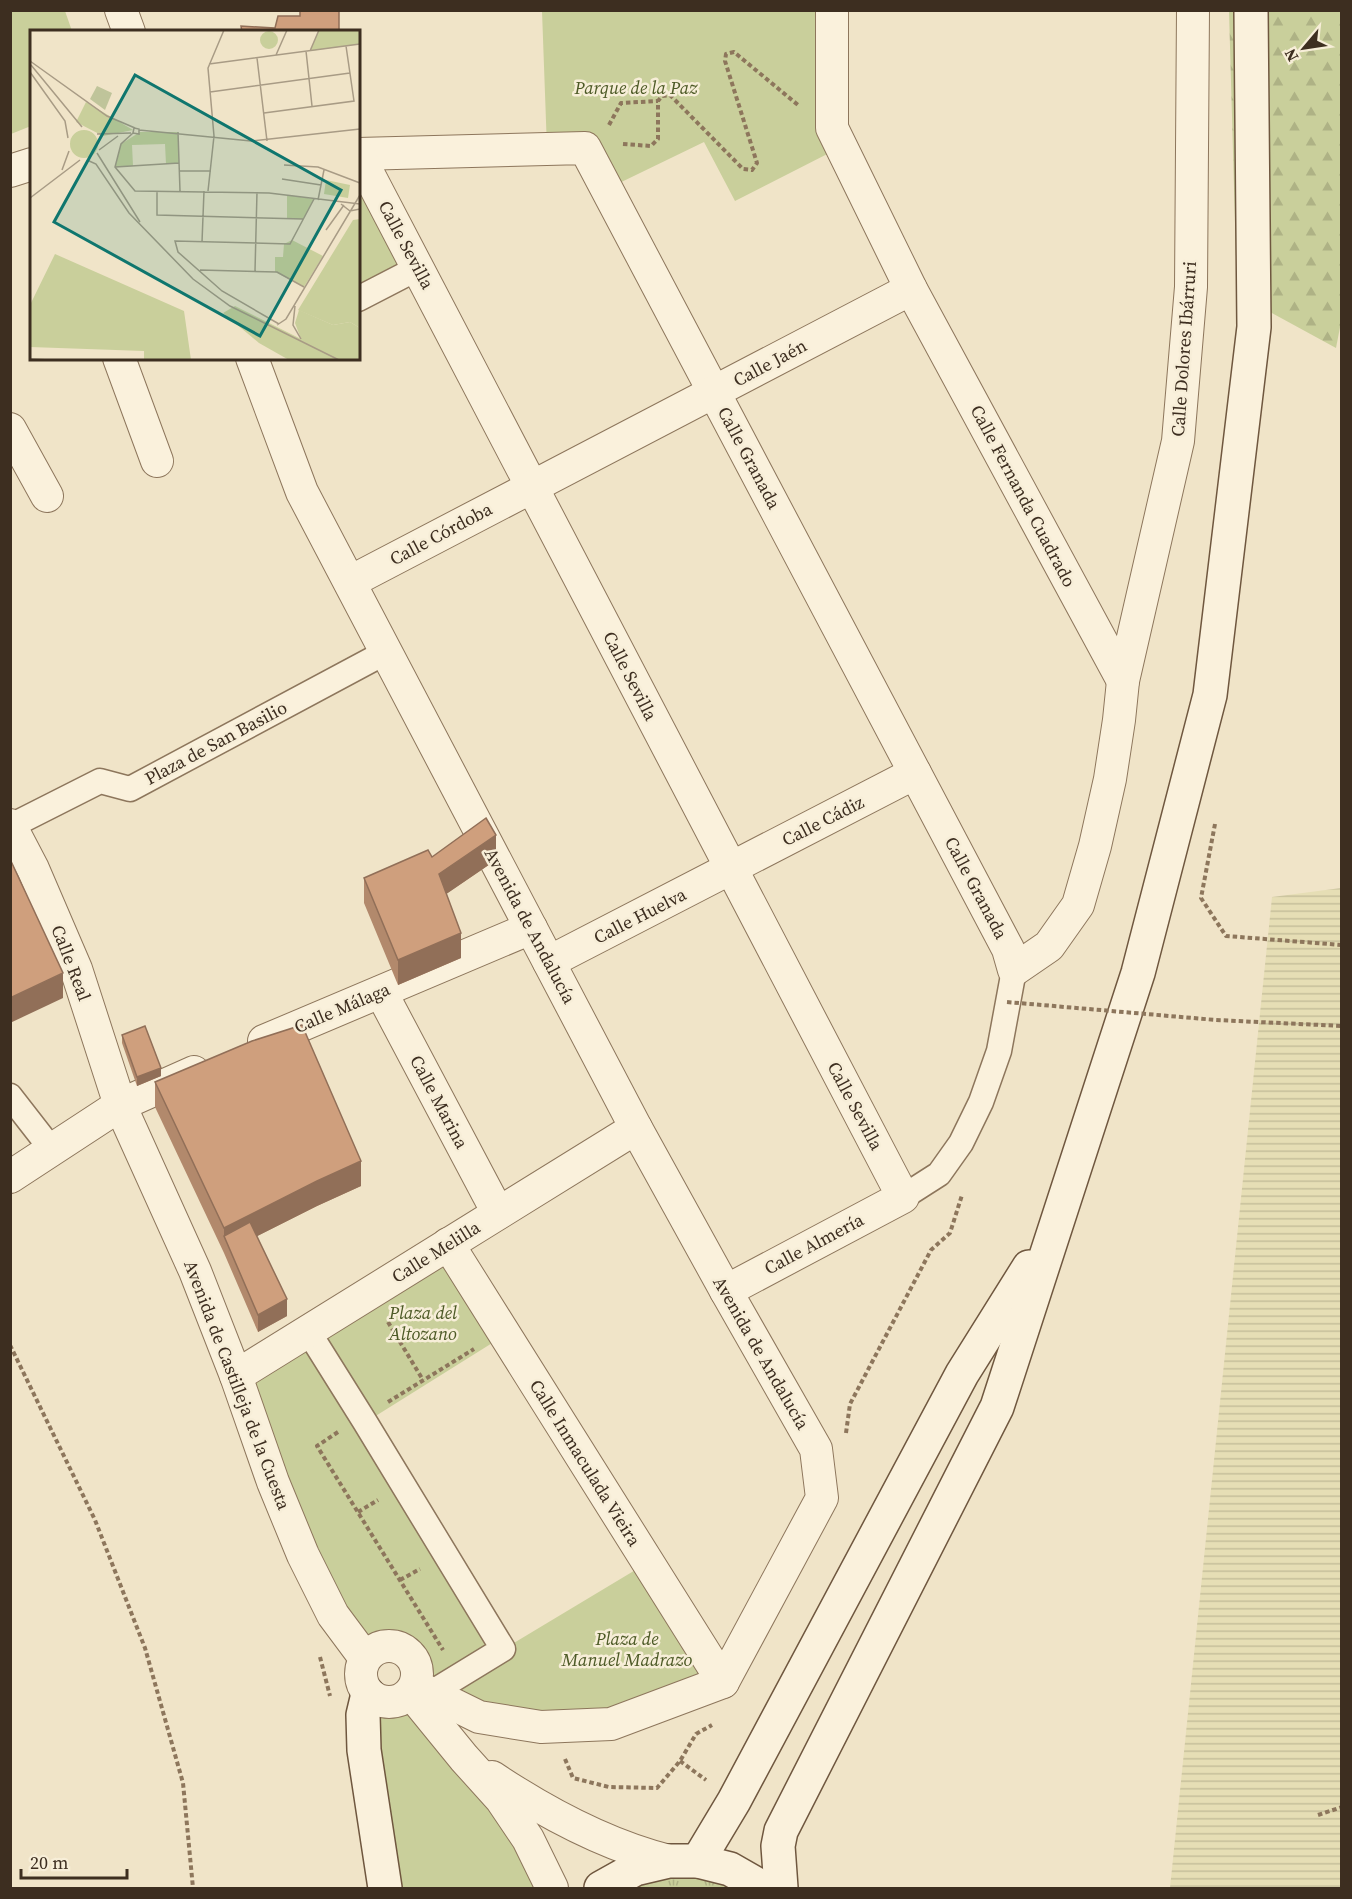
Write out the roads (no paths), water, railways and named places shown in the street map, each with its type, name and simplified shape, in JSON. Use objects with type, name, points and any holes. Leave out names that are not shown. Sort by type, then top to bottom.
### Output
[{"type":"main road","points":[[781,1888],[778,1846],[781,1831],[997,1407],[1138,973],[1210,695],[1254,327],[1251,10]]},
{"type":"main road","points":[[683,1861],[734,1801],[962,1374],[1056,1224]]},
{"type":"main road","points":[[368,1694],[363,1715],[364,1750],[385,1888]]},
{"type":"main road","points":[[601,1888],[635,1869],[683,1861],[730,1869],[763,1888]]},
{"type":"street","points":[[121,10],[128,30]]},
{"type":"street","name":"Calle Fernanda Cuadrado","points":[[832,10],[832,128],[911,289],[1123,681]]},
{"type":"street","name":"Calle Dolores Ibárruri","points":[[1123,681],[1178,441],[1191,287],[1193,10]]},
{"type":"street","name":"Calle Granada","points":[[360,154],[593,143],[714,392],[1008,949],[1014,970]]},
{"type":"street","name":"Calle Sevilla","points":[[360,158],[903,1197]]},
{"type":"street","points":[[10,171],[30,165]]},
{"type":"street","points":[[360,298],[418,268]]},
{"type":"street","name":"Calle Jaén","points":[[533,487],[911,289]]},
{"type":"street","points":[[120,360],[157,461]]},
{"type":"street","name":"Avenida de Andalucía","points":[[253,360],[302,492],[636,1128],[816,1449],[822,1498],[723,1682]]},
{"type":"street","points":[[10,429],[46,496]]},
{"type":"street","name":"Calle Córdoba","points":[[350,582],[533,487]]},
{"type":"street","name":"Plaza de San Basilio","points":[[11,826],[100,781],[130,789],[386,652]]},
{"type":"street","points":[[903,1197],[939,1174],[961,1143],[981,1102],[999,1051],[1014,970],[1049,946],[1077,905],[1095,846],[1110,779],[1123,681]]},
{"type":"street","name":"Calle Cádiz","points":[[730,869],[915,773]]},
{"type":"street","name":"Calle Real","points":[[11,826],[33,869],[76,969],[120,1105]]},
{"type":"street","name":"Calle Huelva","points":[[549,962],[730,869]]},
{"type":"street","name":"Calle Málaga","points":[[10,1178],[120,1105],[531,928]]},
{"type":"street","name":"Calle Marina","points":[[381,992],[498,1213]]},
{"type":"street","points":[[10,1096],[52,1150]]},
{"type":"street","name":"Avenida de Castilleja de la Cuesta","points":[[120,1105],[195,1270],[236,1376],[273,1482],[303,1555],[333,1615],[365,1658]]},
{"type":"street","name":"Calle Melilla","points":[[236,1376],[636,1128]]},
{"type":"street","name":"Calle Almería","points":[[726,1292],[903,1197]]},
{"type":"street","name":"Calle Inmaculada Vieira","points":[[447,1244],[723,1682]]},
{"type":"street","points":[[308,1331],[503,1649],[460,1676],[419,1691],[394,1702],[376,1699],[368,1694],[363,1686],[361,1667],[365,1658],[372,1651],[389,1645],[399,1647],[413,1658],[419,1691],[464,1758],[501,1798],[528,1839],[552,1888]]},
{"type":"street","points":[[419,1691],[479,1718],[541,1727],[611,1724],[723,1682]]},
{"type":"street","points":[[464,1758],[520,1796],[594,1836],[643,1854],[683,1861]]},
{"type":"park label","name":"Parque de la Paz","points":[[636,88]]},
{"type":"park label","name":"Plaza del Altozano","points":[[423,1323]]},
{"type":"park label","name":"Plaza de Manuel Madrazo","points":[[627,1649]]}]
